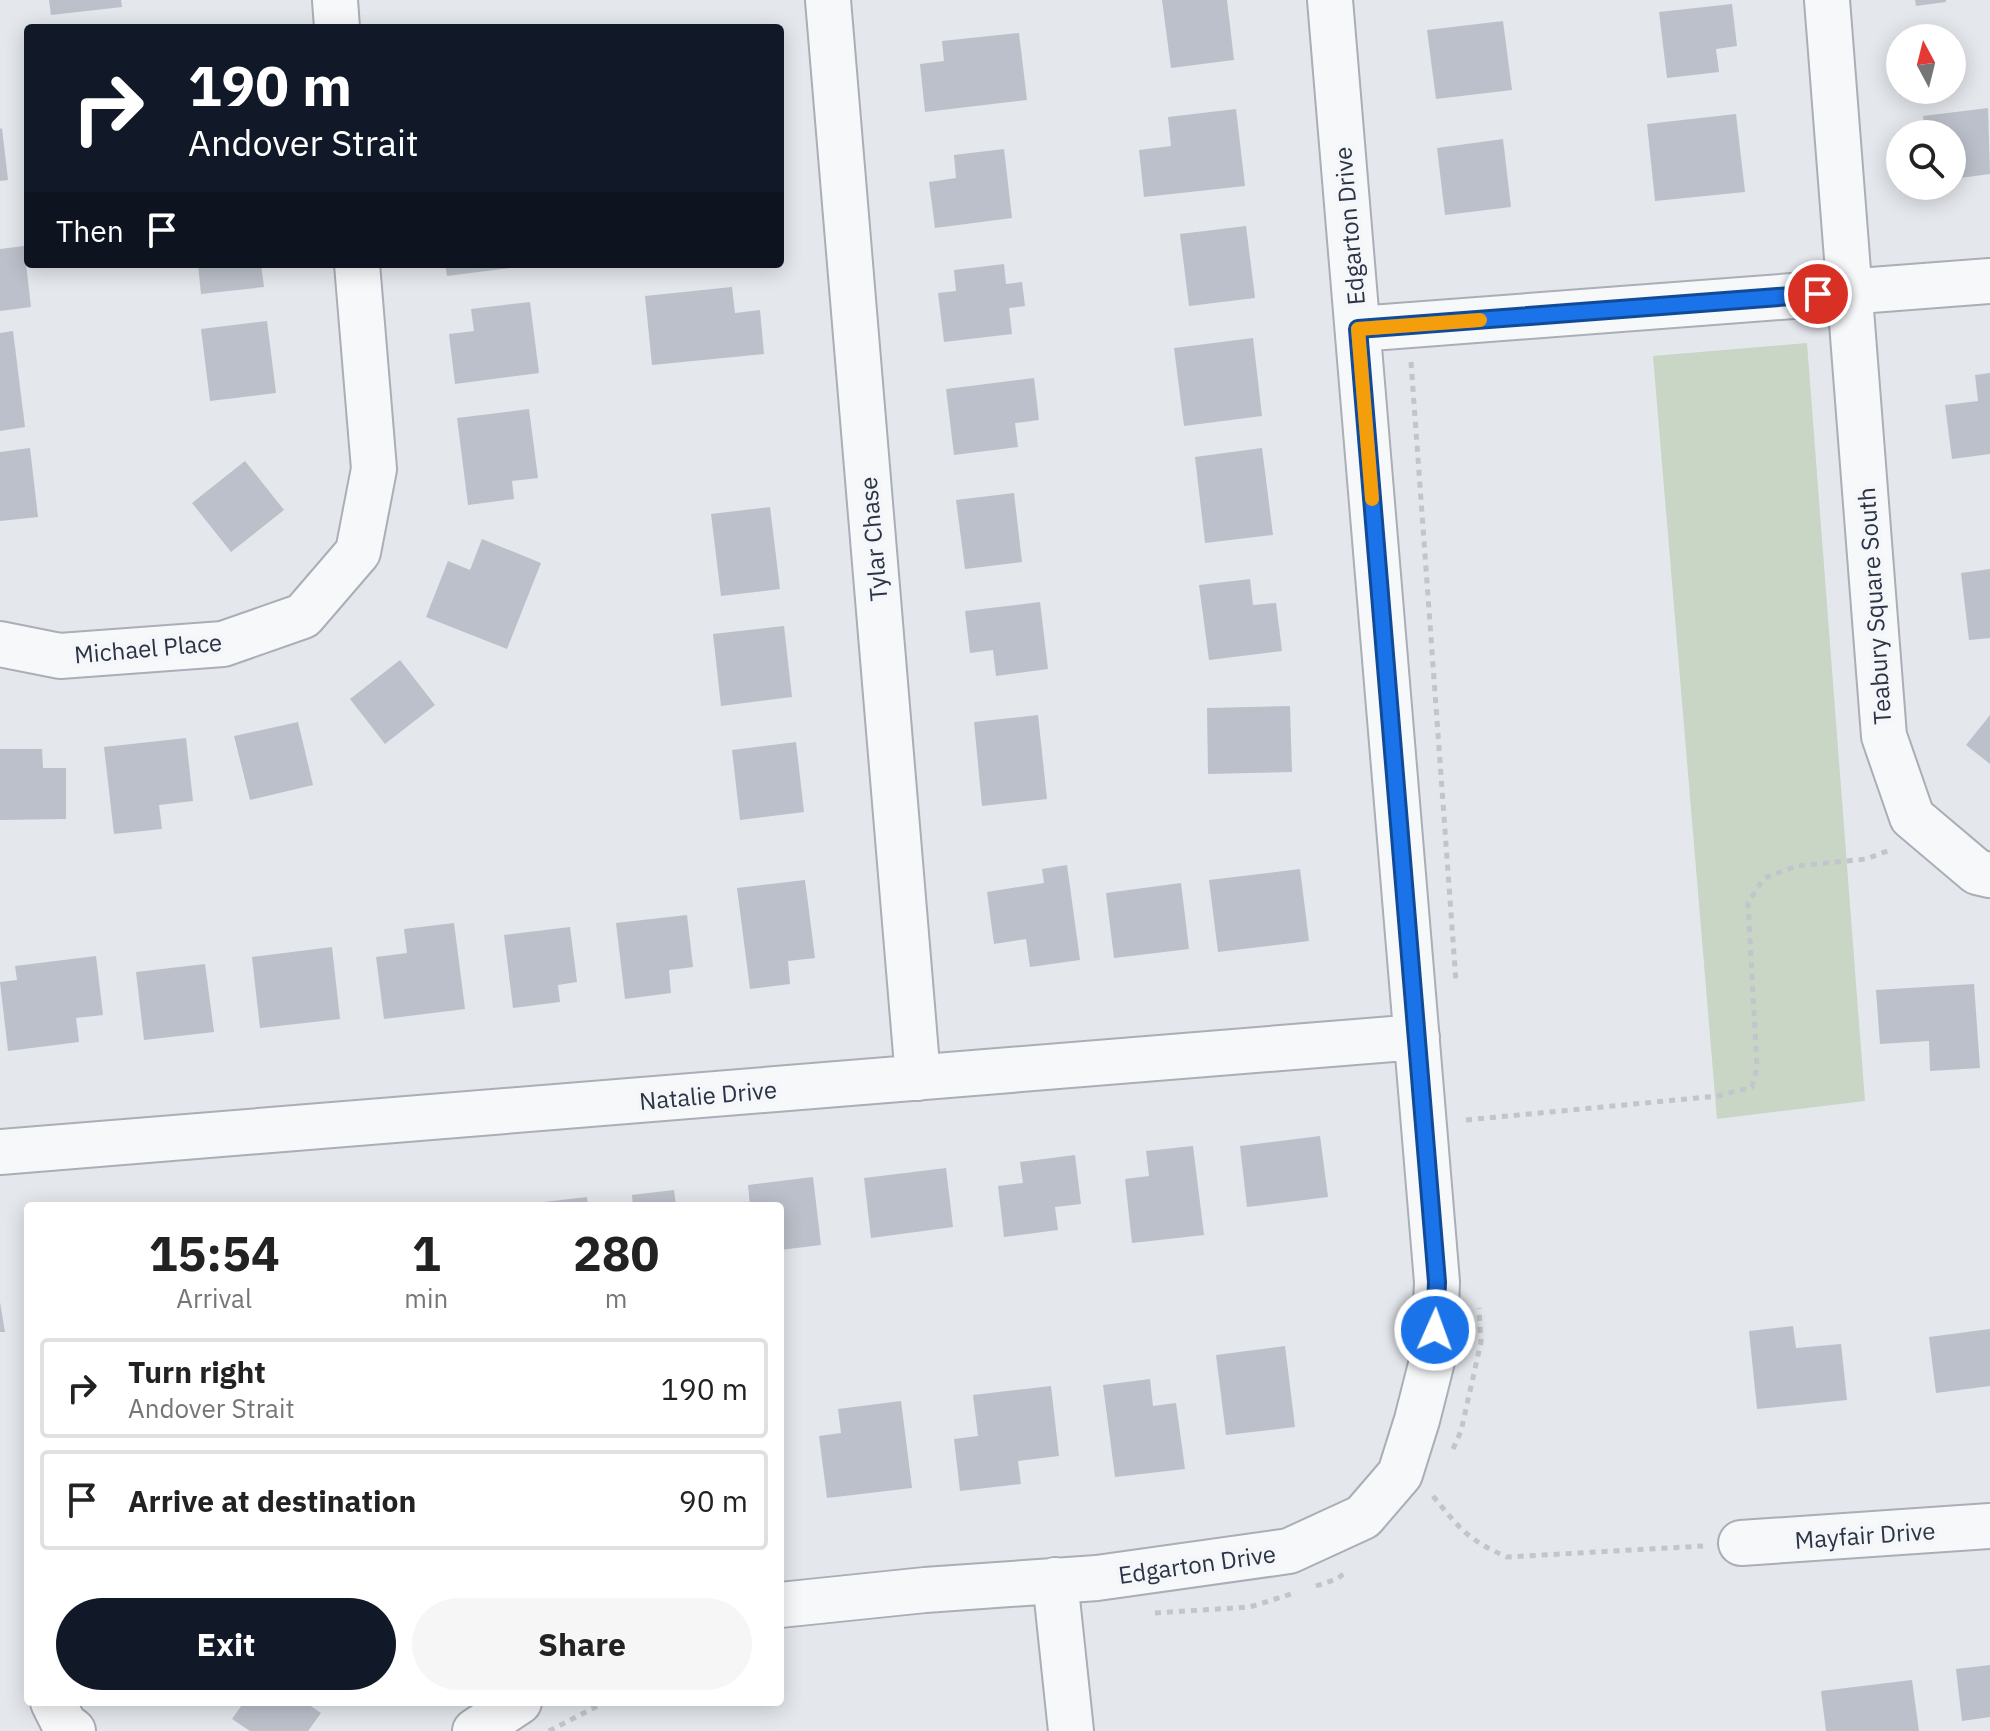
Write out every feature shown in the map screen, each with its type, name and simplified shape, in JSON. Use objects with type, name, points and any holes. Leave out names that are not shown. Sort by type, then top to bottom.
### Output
[{"type":"street","points":[[335,0],[337,24]]},
{"type":"street","name":"Tylar Chase","points":[[828,0],[918,1078]]},
{"type":"street","name":"Edgarton Drive","points":[[784,1605],[925,1590],[1097,1578],[1289,1551],[1363,1517],[1400,1474],[1434,1353],[1436,1296],[1330,0]]},
{"type":"street","name":"Teabury Square South","points":[[1827,0],[1884,736],[1912,817],[1977,872],[1990,875]]},
{"type":"street","name":"Michael Place","points":[[0,644],[60,656],[223,644],[303,616],[358,552],[374,469],[357,268]]},
{"type":"street","points":[[1358,329],[1990,281]]},
{"type":"street","name":"Natalie Drive","points":[[0,1152],[1417,1037]]},
{"type":"street","name":"Mayfair Drive","points":[[1741,1543],[1990,1526]]},
{"type":"street","points":[[1055,1580],[1071,1731]]},
{"type":"street","points":[[55,1706],[64,1724],[73,1731]]},
{"type":"street","points":[[475,1731],[513,1706]]},
{"type":"path","points":[[1409,325],[1456,983]]},
{"type":"path","points":[[1465,1106],[1466,1121],[1718,1096],[1752,1087],[1757,1067],[1748,903],[1764,878],[1797,866],[1866,859],[1932,833]]},
{"type":"path","points":[[1450,1457],[1461,1431],[1481,1342],[1478,1295]]},
{"type":"path","points":[[1423,1505],[1433,1496],[1439,1483]]},
{"type":"path","points":[[1433,1496],[1478,1545],[1507,1557],[1741,1543]]},
{"type":"path","points":[[1308,1588],[1337,1579],[1348,1570]]},
{"type":"path","points":[[1142,1614],[1250,1607],[1293,1593]]},
{"type":"path","points":[[549,1731],[597,1706]]},
{"type":"green space","points":[[1807,343],[1865,1101],[1717,1119],[1653,356]]},
{"type":"building","points":[[49,0],[121,0],[122,7],[51,15]]},
{"type":"building","points":[[1162,0],[1227,0],[1234,60],[1171,68]]},
{"type":"building","points":[[1915,0],[1946,0],[1946,2],[1916,6]]},
{"type":"building","points":[[1732,4],[1737,46],[1716,49],[1719,72],[1667,78],[1659,12]]},
{"type":"building","points":[[1503,21],[1512,90],[1436,99],[1427,30]]},
{"type":"building","points":[[1019,33],[1027,100],[925,112],[920,64],[944,61],[942,41]]},
{"type":"building","points":[[1988,108],[1990,174],[1966,177],[1966,120],[1923,120],[1923,116]]},
{"type":"building","points":[[1236,109],[1245,186],[1144,197],[1139,150],[1171,146],[1168,117]]},
{"type":"building","points":[[1736,114],[1745,192],[1655,201],[1647,124]]},
{"type":"building","points":[[0,129],[8,180],[0,181]]},
{"type":"building","points":[[1503,139],[1511,207],[1445,215],[1437,148]]},
{"type":"building","points":[[1004,149],[1012,218],[935,228],[929,182],[956,178],[954,155]]},
{"type":"building","points":[[1246,226],[1255,298],[1189,306],[1180,234]]},
{"type":"building","points":[[24,246],[24,268],[27,268],[31,307],[0,311],[0,249]]},
{"type":"building","points":[[1004,264],[1006,284],[1022,282],[1025,306],[1009,308],[1012,334],[944,342],[938,293],[956,291],[954,270]]},
{"type":"building","points":[[198,268],[262,268],[264,287],[201,294]]},
{"type":"building","points":[[446,268],[510,268],[447,276]]},
{"type":"building","points":[[732,287],[735,313],[760,310],[764,354],[652,365],[645,296]]},
{"type":"building","points":[[530,302],[539,373],[455,384],[449,334],[474,331],[471,309]]},
{"type":"building","points":[[267,321],[276,393],[210,401],[201,329]]},
{"type":"building","points":[[13,331],[25,427],[0,431],[0,333]]},
{"type":"building","points":[[1253,338],[1262,416],[1184,426],[1174,348]]},
{"type":"building","points":[[1990,373],[1990,454],[1952,459],[1945,405],[1978,401],[1975,375]]},
{"type":"building","points":[[1034,378],[1039,420],[1015,423],[1018,447],[954,455],[946,389]]},
{"type":"building","points":[[529,409],[538,478],[512,481],[514,499],[468,505],[457,418]]},
{"type":"building","points":[[30,448],[38,517],[0,521],[0,452]]},
{"type":"building","points":[[1262,448],[1273,535],[1205,543],[1195,457]]},
{"type":"building","points":[[245,461],[284,510],[231,552],[192,503]]},
{"type":"building","points":[[1014,493],[1022,562],[965,569],[956,500]]},
{"type":"building","points":[[770,507],[780,589],[721,596],[711,514]]},
{"type":"building","points":[[482,539],[541,563],[507,649],[426,617],[448,561],[470,570]]},
{"type":"building","points":[[1990,569],[1990,638],[1969,640],[1961,573]]},
{"type":"building","points":[[1250,579],[1253,605],[1276,603],[1282,651],[1209,660],[1199,585]]},
{"type":"building","points":[[1040,602],[1048,669],[996,676],[993,650],[970,653],[965,611]]},
{"type":"building","points":[[784,626],[792,697],[721,706],[713,634]]},
{"type":"building","points":[[400,660],[435,705],[385,744],[350,699]]},
{"type":"building","points":[[1290,706],[1292,772],[1208,774],[1207,708]]},
{"type":"building","points":[[1038,715],[1047,799],[982,806],[974,722]]},
{"type":"building","points":[[1990,715],[1990,764],[1966,745]]},
{"type":"building","points":[[298,722],[313,785],[250,800],[234,736]]},
{"type":"building","points":[[186,738],[193,801],[159,805],[162,829],[114,834],[104,747]]},
{"type":"building","points":[[796,742],[804,812],[740,820],[732,750]]},
{"type":"building","points":[[0,749],[42,749],[43,768],[66,768],[66,819],[0,820]]},
{"type":"building","points":[[1067,865],[1080,960],[1030,967],[1026,939],[994,944],[987,892],[1044,883],[1042,869]]},
{"type":"building","points":[[1300,869],[1309,941],[1218,952],[1209,880]]},
{"type":"building","points":[[805,880],[815,958],[788,961],[790,984],[750,989],[737,888]]},
{"type":"building","points":[[1181,883],[1189,949],[1114,958],[1106,893]]},
{"type":"building","points":[[687,915],[693,967],[669,970],[671,993],[625,999],[616,923]]},
{"type":"building","points":[[454,923],[465,1009],[384,1019],[376,957],[407,953],[404,929]]},
{"type":"building","points":[[570,927],[577,982],[558,985],[560,1002],[513,1008],[504,935]]},
{"type":"building","points":[[332,947],[340,1019],[260,1028],[252,957]]},
{"type":"building","points":[[96,956],[103,1015],[76,1018],[79,1042],[8,1051],[0,982],[17,980],[15,966]]},
{"type":"building","points":[[205,964],[214,1032],[144,1040],[136,972]]},
{"type":"building","points":[[1974,984],[1980,1068],[1930,1071],[1929,1041],[1880,1044],[1876,990]]},
{"type":"building","points":[[1320,1136],[1328,1197],[1247,1207],[1240,1146]]},
{"type":"building","points":[[1193,1146],[1204,1235],[1132,1243],[1125,1179],[1149,1176],[1146,1151]]},
{"type":"building","points":[[1075,1155],[1081,1204],[1055,1207],[1058,1230],[1004,1237],[998,1186],[1023,1183],[1020,1162]]},
{"type":"building","points":[[946,1168],[953,1227],[871,1238],[864,1178]]},
{"type":"building","points":[[813,1177],[821,1245],[784,1250],[784,1202],[750,1202],[748,1185]]},
{"type":"building","points":[[674,1190],[676,1202],[633,1202],[632,1195]]},
{"type":"building","points":[[587,1197],[588,1202],[544,1202]]},
{"type":"building","points":[[0,1302],[5,1332],[0,1332]]},
{"type":"building","points":[[1793,1326],[1796,1348],[1841,1344],[1847,1400],[1757,1409],[1749,1331]]},
{"type":"building","points":[[1990,1329],[1990,1386],[1936,1393],[1929,1337]]},
{"type":"building","points":[[1285,1346],[1295,1427],[1226,1435],[1216,1355]]},
{"type":"building","points":[[1150,1379],[1153,1406],[1176,1403],[1185,1469],[1115,1477],[1103,1385]]},
{"type":"building","points":[[1051,1386],[1059,1456],[1018,1461],[1021,1484],[960,1491],[954,1439],[978,1436],[973,1395]]},
{"type":"building","points":[[901,1401],[912,1488],[827,1498],[819,1436],[841,1433],[838,1409]]},
{"type":"building","points":[[1990,1665],[1990,1717],[1962,1721],[1956,1669]]},
{"type":"building","points":[[1912,1680],[1919,1731],[1826,1731],[1821,1691]]},
{"type":"building","points":[[241,1706],[311,1706],[321,1713],[308,1731],[250,1731],[232,1719]]},
{"type":"slow traffic","points":[[1372,499],[1358,329],[1480,320]]},
{"type":"route","points":[[1435,1330],[1437,1282],[1358,329],[1818,294]]}]
